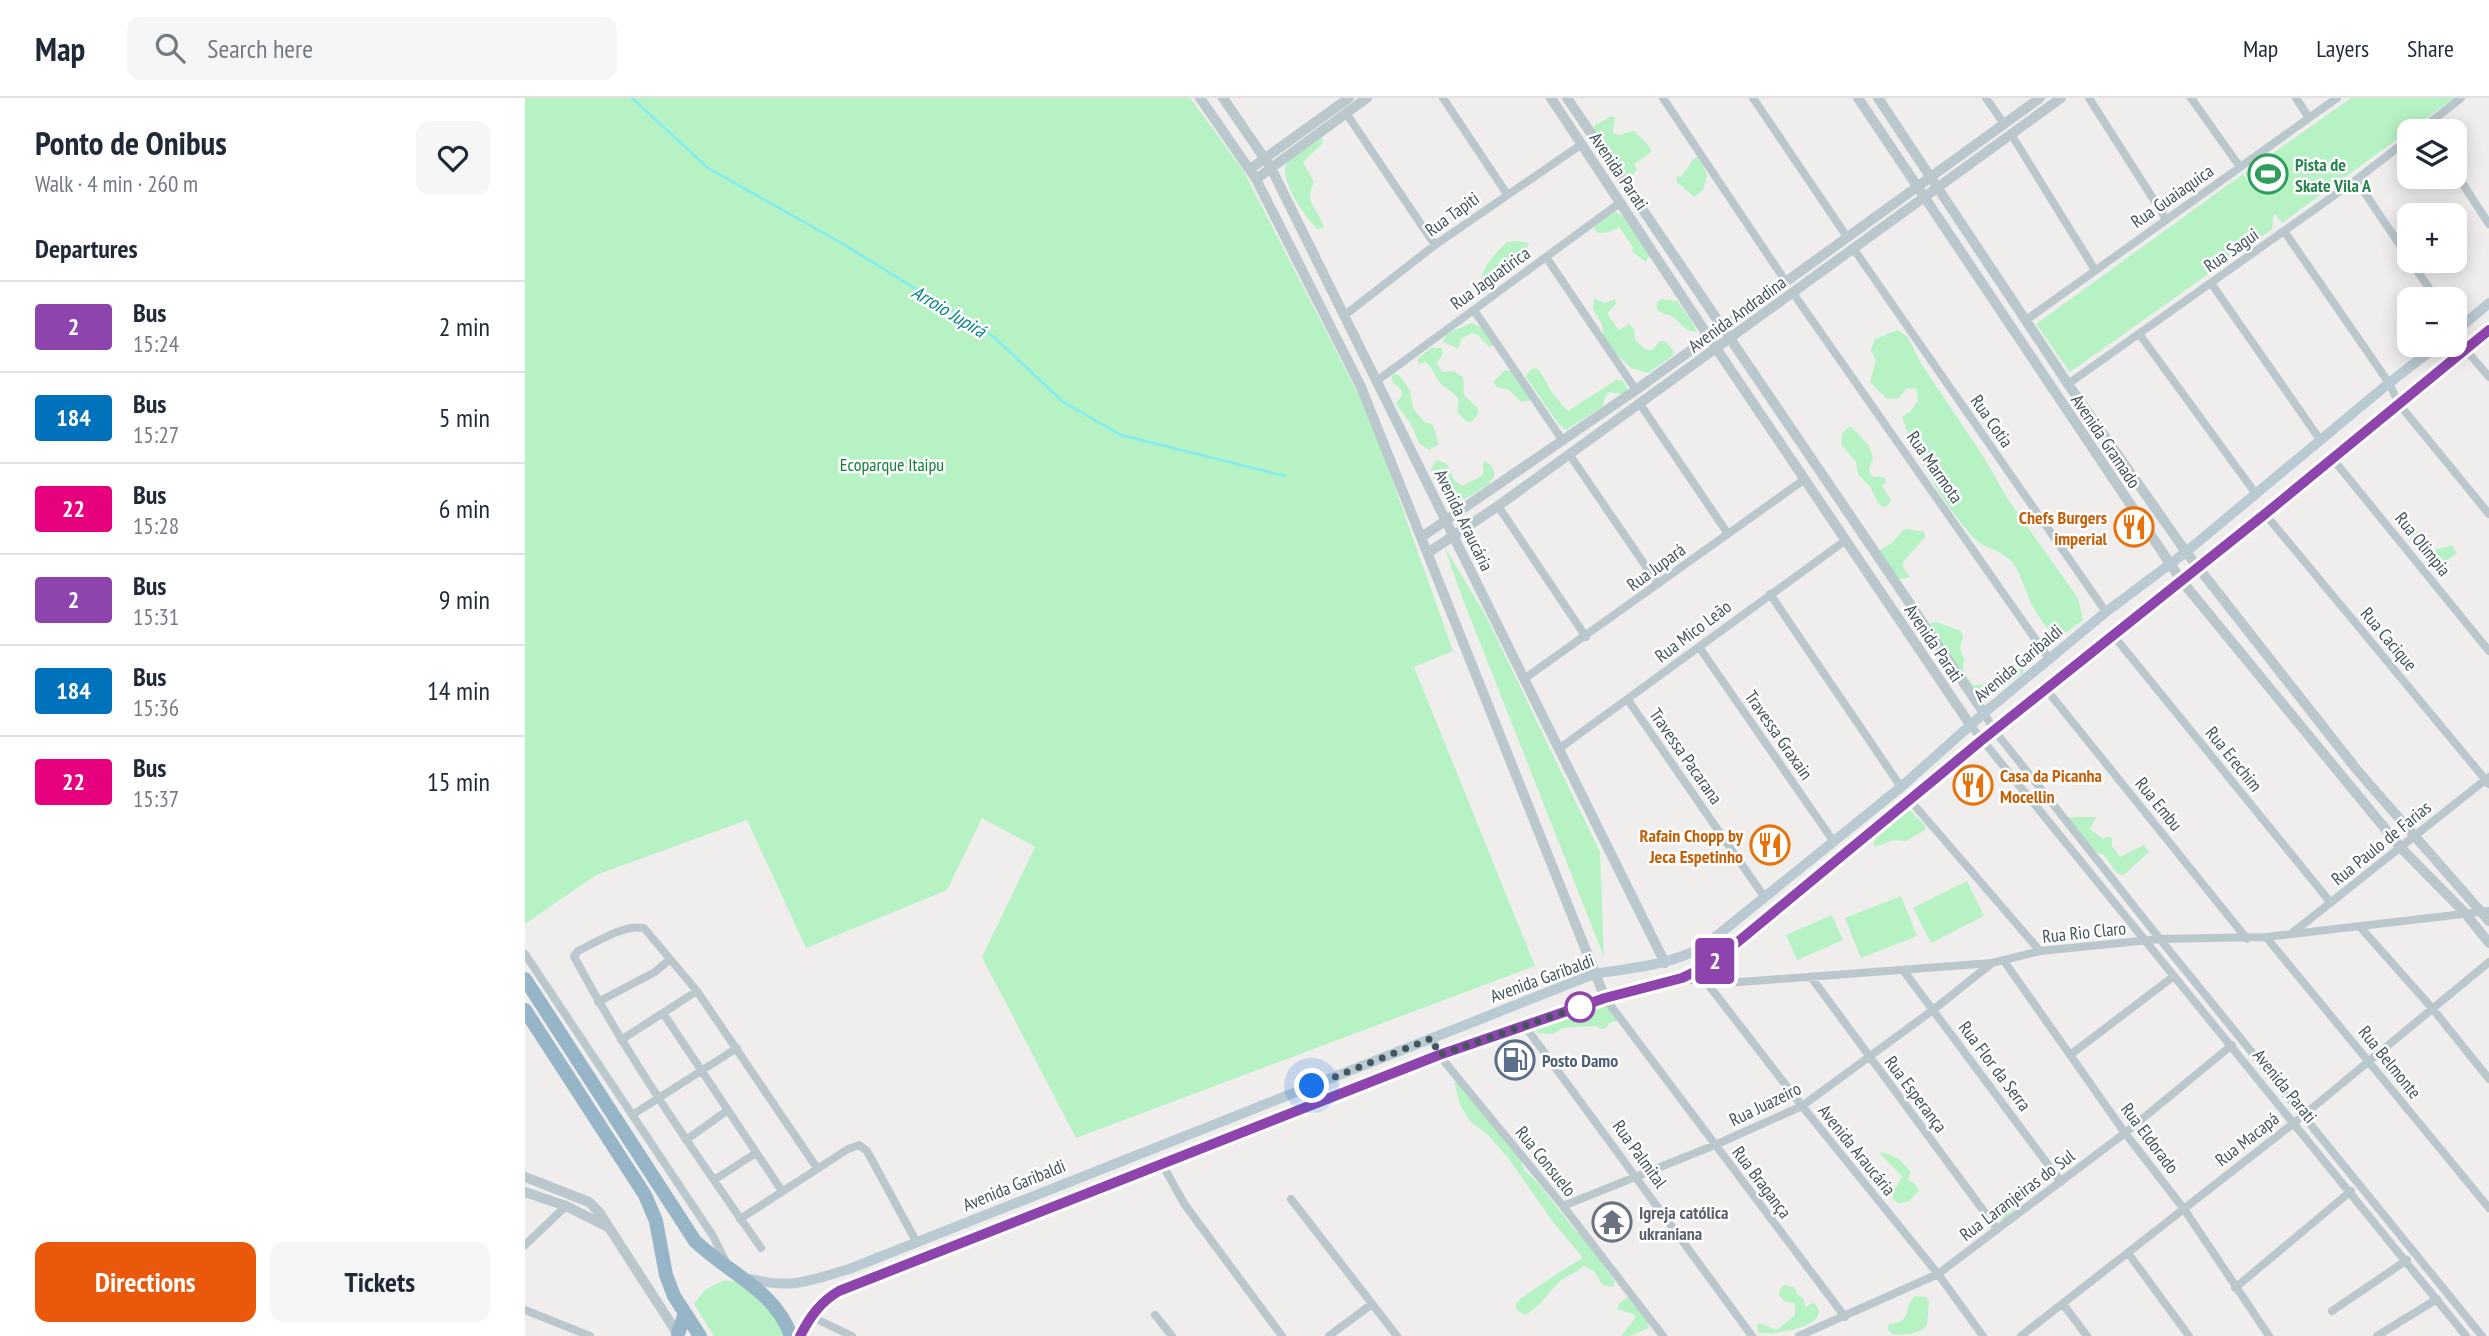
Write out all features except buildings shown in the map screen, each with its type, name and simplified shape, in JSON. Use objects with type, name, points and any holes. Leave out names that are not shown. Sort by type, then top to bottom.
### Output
[{"type":"highway","points":[[525,979],[695,1241],[713,1258],[764,1294],[778,1311],[791,1336]]},
{"type":"highway","points":[[525,1010],[645,1195],[656,1221],[666,1275],[674,1296],[700,1336]]},
{"type":"highway","points":[[678,1335],[685,1313]]},
{"type":"main road","points":[[2467,320],[2489,303]]},
{"type":"main road","name":"Avenida Garibaldi","points":[[2467,349],[2489,330]]},
{"type":"main road","name":"Avenida Garibaldi","points":[[735,1273],[772,1285],[800,1284],[852,1268],[1594,974],[1665,963],[1685,957],[1703,947],[1765,898],[1901,787],[1984,713],[2106,612],[2186,552],[2423,357]]},
{"type":"main road","name":"Avenida Garibaldi","points":[[800,1336],[810,1316],[831,1295],[839,1291],[1439,1055],[1605,998],[1682,978],[1711,964],[1909,799],[2457,357]]},
{"type":"main road","points":[[1722,956],[1727,984]]},
{"type":"main road","points":[[1663,984],[1666,976],[1665,963]]},
{"type":"main road","points":[[1229,1119],[1235,1134]]},
{"type":"street","points":[[1200,98],[1256,179],[1361,387],[1423,536],[1605,998]]},
{"type":"street","name":"Avenida Araucária","points":[[1223,98],[1271,168],[1665,963]]},
{"type":"street","points":[[1256,179],[1349,98]]},
{"type":"street","points":[[1250,169],[1339,106],[1367,98]]},
{"type":"street","points":[[1443,98],[1507,194]]},
{"type":"street","name":"Avenida Parati","points":[[1551,98],[1971,726],[2466,1336]]},
{"type":"street","name":"Avenida Parati","points":[[1567,98],[1994,730],[2160,939],[2485,1335]]},
{"type":"street","points":[[1663,98],[1786,282]]},
{"type":"street","points":[[1752,98],[1847,237]]},
{"type":"street","name":"Avenida Gramado","points":[[1857,98],[2169,564],[2401,848],[2465,914],[2489,943]]},
{"type":"street","name":"Avenida Gramado","points":[[1878,98],[2069,384],[2186,552],[2357,770],[2414,836],[2485,911],[2489,922]]},
{"type":"street","points":[[1986,98],[2004,124]]},
{"type":"street","name":"Avenida Andradina","points":[[1423,536],[1636,390],[2041,98]]},
{"type":"street","name":"Avenida Andradina","points":[[1429,552],[1640,404],[2061,98]]},
{"type":"street","points":[[2089,98],[2166,219]]},
{"type":"street","points":[[2191,98],[2239,167]]},
{"type":"street","points":[[2296,98],[2309,118]]},
{"type":"street","name":"Rua Guaiaquica","points":[[2026,320],[2337,98]]},
{"type":"street","points":[[2437,119],[2461,98]]},
{"type":"street","points":[[1339,106],[1435,245]]},
{"type":"street","points":[[2011,134],[2095,270]]},
{"type":"street","name":"Rua Tapiti","points":[[1345,315],[1435,245],[1582,144]]},
{"type":"street","name":"Rua Sagui","points":[[2069,384],[2397,148]]},
{"type":"street","points":[[2355,180],[2397,241]]},
{"type":"street","points":[[2466,189],[2489,224]]},
{"type":"street","name":"Rua Jaguatirica","points":[[1378,380],[1621,202]]},
{"type":"street","points":[[2284,231],[2389,383],[2399,404],[2489,514]]},
{"type":"street","name":"Rua Cotia","points":[[1853,248],[2106,612]]},
{"type":"street","points":[[1546,257],[1636,390]]},
{"type":"street","points":[[2211,283],[2321,441]]},
{"type":"street","name":"Rua Marmota","points":[[1793,293],[2050,660]]},
{"type":"street","points":[[1474,310],[1563,440]]},
{"type":"street","points":[[2140,335],[2256,494]]},
{"type":"street","points":[[2467,351],[2489,377]]},
{"type":"street","points":[[1640,404],[1728,534]]},
{"type":"street","points":[[1569,454],[1658,584]]},
{"type":"street","name":"Rua Olimpia","points":[[2332,458],[2489,651]]},
{"type":"street","name":"Rua Jupará","points":[[1524,679],[1805,479]]},
{"type":"street","points":[[1498,506],[1585,637]]},
{"type":"street","name":"Rua Cacique","points":[[2265,514],[2488,780]]},
{"type":"street","name":"Rua Mico Leão","points":[[1560,748],[1846,540]]},
{"type":"street","points":[[1770,594],[1901,787]]},
{"type":"street","name":"Rua Erechim","points":[[2113,635],[2332,903]]},
{"type":"street","name":"Travessa Graxain","points":[[1699,646],[1833,842]]},
{"type":"street","points":[[2276,694],[2288,683]]},
{"type":"street","name":"Rua Embu","points":[[2046,689],[2247,939]]},
{"type":"street","name":"Travessa Pacarana","points":[[1628,700],[1765,898]]},
{"type":"street","points":[[2346,781],[2357,770]]},
{"type":"street","name":"Rua Paulo de Farias","points":[[2291,934],[2488,780]]},
{"type":"street","points":[[1909,799],[2041,951]]},
{"type":"street","name":"Rua Rio Claro","points":[[1682,978],[1727,984],[1991,963],[2041,951],[2160,939],[2247,939],[2361,928],[2485,911]]},
{"type":"street","points":[[761,1248],[658,1100],[621,1040],[574,956],[578,951],[637,927],[644,928],[697,990],[817,1168]]},
{"type":"street","points":[[2361,928],[2432,1008],[2489,1079]]},
{"type":"street","name":"Rua Belmonte","points":[[2266,937],[2489,1208]]},
{"type":"street","points":[[525,954],[735,1273]]},
{"type":"street","points":[[598,1002],[655,972],[669,960]]},
{"type":"street","name":"Rua Eldorado","points":[[2004,961],[2126,1133],[2184,1209],[2269,1336]]},
{"type":"street","name":"Rua Macapá","points":[[2021,1336],[2294,1123],[2489,962]]},
{"type":"street","name":"Rua Juazeiro","points":[[1563,1206],[1802,1107],[1933,1010],[1991,963]]},
{"type":"street","name":"Rua Flor da Serra","points":[[1903,970],[2061,1182]]},
{"type":"street","points":[[2070,1055],[2173,976]]},
{"type":"street","name":"Rua Esperança","points":[[1811,977],[1868,1058],[1997,1229]]},
{"type":"street","name":"Avenida Araucária","points":[[1707,983],[1802,1107],[1938,1274],[1983,1336]]},
{"type":"street","points":[[621,1040],[697,990]]},
{"type":"street","name":"Rua Bragança","points":[[1605,998],[1845,1317]]},
{"type":"street","points":[[663,1013],[782,1191]]},
{"type":"street","name":"Rua Palmital","points":[[1525,1026],[1752,1336]]},
{"type":"street","name":"Rua Consuelo","points":[[1432,1038],[1439,1055],[1563,1206],[1663,1336]]},
{"type":"street","name":"Rua Laranjeiras do Sul","points":[[1799,1336],[1938,1274],[2126,1133],[2232,1045]]},
{"type":"street","points":[[632,1115],[737,1048]]},
{"type":"street","points":[[686,1140],[728,1110]]},
{"type":"street","points":[[740,1219],[817,1168],[859,1145],[867,1151],[916,1242]]},
{"type":"street","points":[[714,1180],[757,1153]]},
{"type":"street","points":[[1162,1164],[1185,1205],[1282,1336]]},
{"type":"street","points":[[525,1177],[589,1202],[599,1212],[678,1335]]},
{"type":"street","points":[[2235,1288],[2351,1191]]},
{"type":"street","points":[[525,1192],[566,1206],[609,1227]]},
{"type":"street","points":[[1291,1199],[1397,1336]]},
{"type":"street","points":[[525,1245],[566,1206]]},
{"type":"street","points":[[2128,1253],[2189,1336]]},
{"type":"street","points":[[2332,1311],[2407,1260]]},
{"type":"street","points":[[2377,1336],[2437,1299]]},
{"type":"street","points":[[1329,1336],[1372,1304]]},
{"type":"street","points":[[2063,1304],[2087,1336]]},
{"type":"street","points":[[525,1310],[574,1333],[590,1336]]},
{"type":"street","points":[[1155,1315],[1172,1336]]},
{"type":"street","points":[[810,1316],[852,1336]]},
{"type":"green space","name":"Ecoparque Itaipu","points":[[525,98],[1190,98],[1243,170],[1370,417],[1453,651],[1414,667],[1535,966],[1076,1138],[982,957],[1035,847],[982,818],[947,890],[806,948],[747,820],[596,875],[525,924]]},
{"type":"green space","points":[[2351,98],[2454,98],[2425,119],[2397,119],[2397,139],[2282,223],[2274,213],[2272,229],[2070,372],[2036,324],[2243,174],[2255,190],[2245,173]]},
{"type":"green space","points":[[1615,117],[1613,133],[1618,135],[1634,131],[1650,147],[1651,152],[1634,164],[1637,169],[1630,179],[1624,177],[1593,131],[1595,125]]},
{"type":"green space","points":[[1322,137],[1323,143],[1303,162],[1314,182],[1311,201],[1324,228],[1318,229],[1295,199],[1285,171],[1292,158]]},
{"type":"green space","points":[[1695,157],[1700,157],[1707,176],[1703,190],[1694,197],[1677,182],[1676,176],[1681,177]]},
{"type":"green space","points":[[1615,211],[1624,217],[1651,253],[1646,262],[1632,252],[1633,247],[1619,227],[1609,232],[1597,233],[1594,228],[1596,223]]},
{"type":"green space","points":[[1507,242],[1529,243],[1521,263],[1502,276],[1486,293],[1476,295],[1490,261]]},
{"type":"green space","points":[[1594,298],[1605,303],[1615,299],[1616,304],[1608,312],[1609,317],[1619,330],[1629,324],[1634,329],[1635,340],[1646,350],[1652,350],[1660,341],[1666,342],[1674,355],[1648,373],[1631,368],[1614,352],[1604,337],[1602,324],[1593,309]]},
{"type":"green space","points":[[1661,299],[1677,301],[1697,332],[1686,329],[1673,317],[1659,311],[1657,303]]},
{"type":"green space","points":[[1472,323],[1482,328],[1494,345],[1489,347],[1478,335],[1472,333],[1462,338],[1458,349],[1442,341],[1450,332]]},
{"type":"green space","points":[[1898,330],[1907,336],[1922,365],[1985,459],[2007,498],[2078,598],[2083,620],[2065,633],[2054,636],[2033,607],[2012,562],[1972,536],[1931,480],[1902,417],[1911,411],[1918,400],[1916,388],[1906,389],[1899,398],[1887,399],[1870,382],[1876,361],[1871,350],[1875,339]]},
{"type":"green space","points":[[1431,348],[1442,348],[1443,354],[1437,363],[1442,372],[1453,371],[1463,377],[1464,395],[1478,408],[1478,414],[1471,422],[1457,412],[1459,400],[1439,382],[1429,365],[1425,362],[1419,364],[1417,359]]},
{"type":"green space","points":[[1534,368],[1539,370],[1553,394],[1568,411],[1616,380],[1622,380],[1629,391],[1626,395],[1609,392],[1602,407],[1566,430],[1557,422],[1526,377]]},
{"type":"green space","points":[[1505,370],[1511,371],[1532,400],[1521,402],[1509,390],[1497,387],[1493,382]]},
{"type":"green space","points":[[1395,373],[1410,390],[1413,408],[1423,421],[1433,425],[1439,444],[1429,450],[1419,443],[1411,424],[1396,404],[1402,395],[1401,389],[1393,383],[1391,377]]},
{"type":"green space","points":[[1851,426],[1869,446],[1873,458],[1870,474],[1874,477],[1885,477],[1886,482],[1882,486],[1891,500],[1888,505],[1883,507],[1878,503],[1871,488],[1858,474],[1856,462],[1841,444],[1842,433]]},
{"type":"green space","points":[[1437,460],[1447,464],[1454,480],[1462,486],[1482,476],[1484,461],[1491,465],[1495,475],[1489,484],[1465,499],[1443,488],[1435,480],[1431,469]]},
{"type":"green space","points":[[2400,516],[2411,524],[2434,550],[2452,545],[2457,553],[2443,563],[2426,559],[2393,518]]},
{"type":"green space","points":[[1903,530],[1924,532],[1925,537],[1903,562],[1903,567],[1910,577],[1893,581],[1877,552],[1892,543]]},
{"type":"green space","points":[[1444,546],[1486,616],[1600,852],[1604,957],[1462,597]]},
{"type":"green space","points":[[1936,622],[1961,631],[1963,671],[1973,685],[1988,683],[2023,662],[2023,673],[1991,696],[1975,698],[1931,628],[1931,623]]},
{"type":"green space","points":[[1907,808],[1925,825],[1925,830],[1906,841],[1893,840],[1875,847],[1873,843],[1879,833]]},
{"type":"green space","points":[[2096,817],[2090,829],[2103,839],[2108,836],[2112,838],[2112,846],[2120,857],[2144,845],[2149,852],[2126,873],[2117,873],[2104,855],[2096,852],[2065,819]]},
{"type":"green space","points":[[1967,881],[1984,916],[1931,943],[1913,908]]},
{"type":"green space","points":[[1901,896],[1917,936],[1861,958],[1845,918]]},
{"type":"green space","points":[[1832,915],[1843,940],[1797,960],[1786,935]]},
{"type":"green space","points":[[1606,1003],[1619,1020],[1609,1023],[1606,1028],[1563,1028],[1553,1034],[1536,1033],[1539,1023]]},
{"type":"green space","points":[[1454,1082],[1463,1086],[1518,1155],[1525,1171],[1539,1184],[1574,1229],[1585,1238],[1615,1282],[1613,1287],[1603,1285],[1594,1271],[1584,1266],[1561,1280],[1530,1312],[1525,1315],[1516,1309],[1520,1299],[1583,1258],[1553,1222],[1509,1159],[1488,1135],[1470,1121],[1460,1105]]},
{"type":"green space","points":[[1883,1152],[1899,1159],[1911,1172],[1908,1179],[1919,1191],[1909,1201],[1899,1204],[1893,1199],[1892,1190],[1902,1176],[1880,1154]]},
{"type":"green space","points":[[2029,1190],[2033,1193],[2000,1221],[1993,1212],[1996,1203],[2006,1197],[2013,1199],[2021,1191]]},
{"type":"green space","points":[[723,1281],[745,1285],[754,1291],[787,1336],[714,1336],[694,1304],[706,1289]]},
{"type":"green space","points":[[1784,1285],[1795,1288],[1797,1294],[1804,1299],[1805,1307],[1816,1304],[1819,1312],[1817,1318],[1789,1331],[1758,1332],[1759,1323],[1777,1330],[1795,1315],[1795,1304],[1784,1301],[1779,1295]]},
{"type":"green space","points":[[1915,1296],[1926,1297],[1929,1302],[1927,1325],[1911,1334],[1892,1334],[1888,1329],[1889,1324],[1905,1317]]},
{"type":"green space","points":[[1627,1297],[1644,1315],[1649,1328],[1630,1336],[1621,1336],[1636,1317],[1617,1309]]},
{"type":"waterway","name":"Arroio Jupirá","points":[[632,98],[708,168],[843,244],[994,337],[1063,402],[1121,435],[1285,476]]},
{"type":"bus line","name":"2","points":[[800,1336],[810,1316],[831,1295],[839,1291],[1439,1055],[1605,998],[1682,978],[1711,964],[1909,799],[2265,514],[2489,330]]},
{"type":"place","name":"Pista de Skate Vila A","points":[[2268,174]]},
{"type":"place","name":"Chefs Burgers imperial","points":[[2134,527]]},
{"type":"place","name":"Casa da Picanha Mocellin","points":[[1973,785]]},
{"type":"place","name":"Rafain Chopp by Jeca Espetinho","points":[[1770,845]]},
{"type":"place","name":"Posto Damo","points":[[1515,1060]]},
{"type":"place","name":"Igreja católica ukraniana","points":[[1612,1222]]},
{"type":"route","points":[[1312,1086],[1432,1038],[1439,1055],[1585,1005],[1580,1007]]}]
